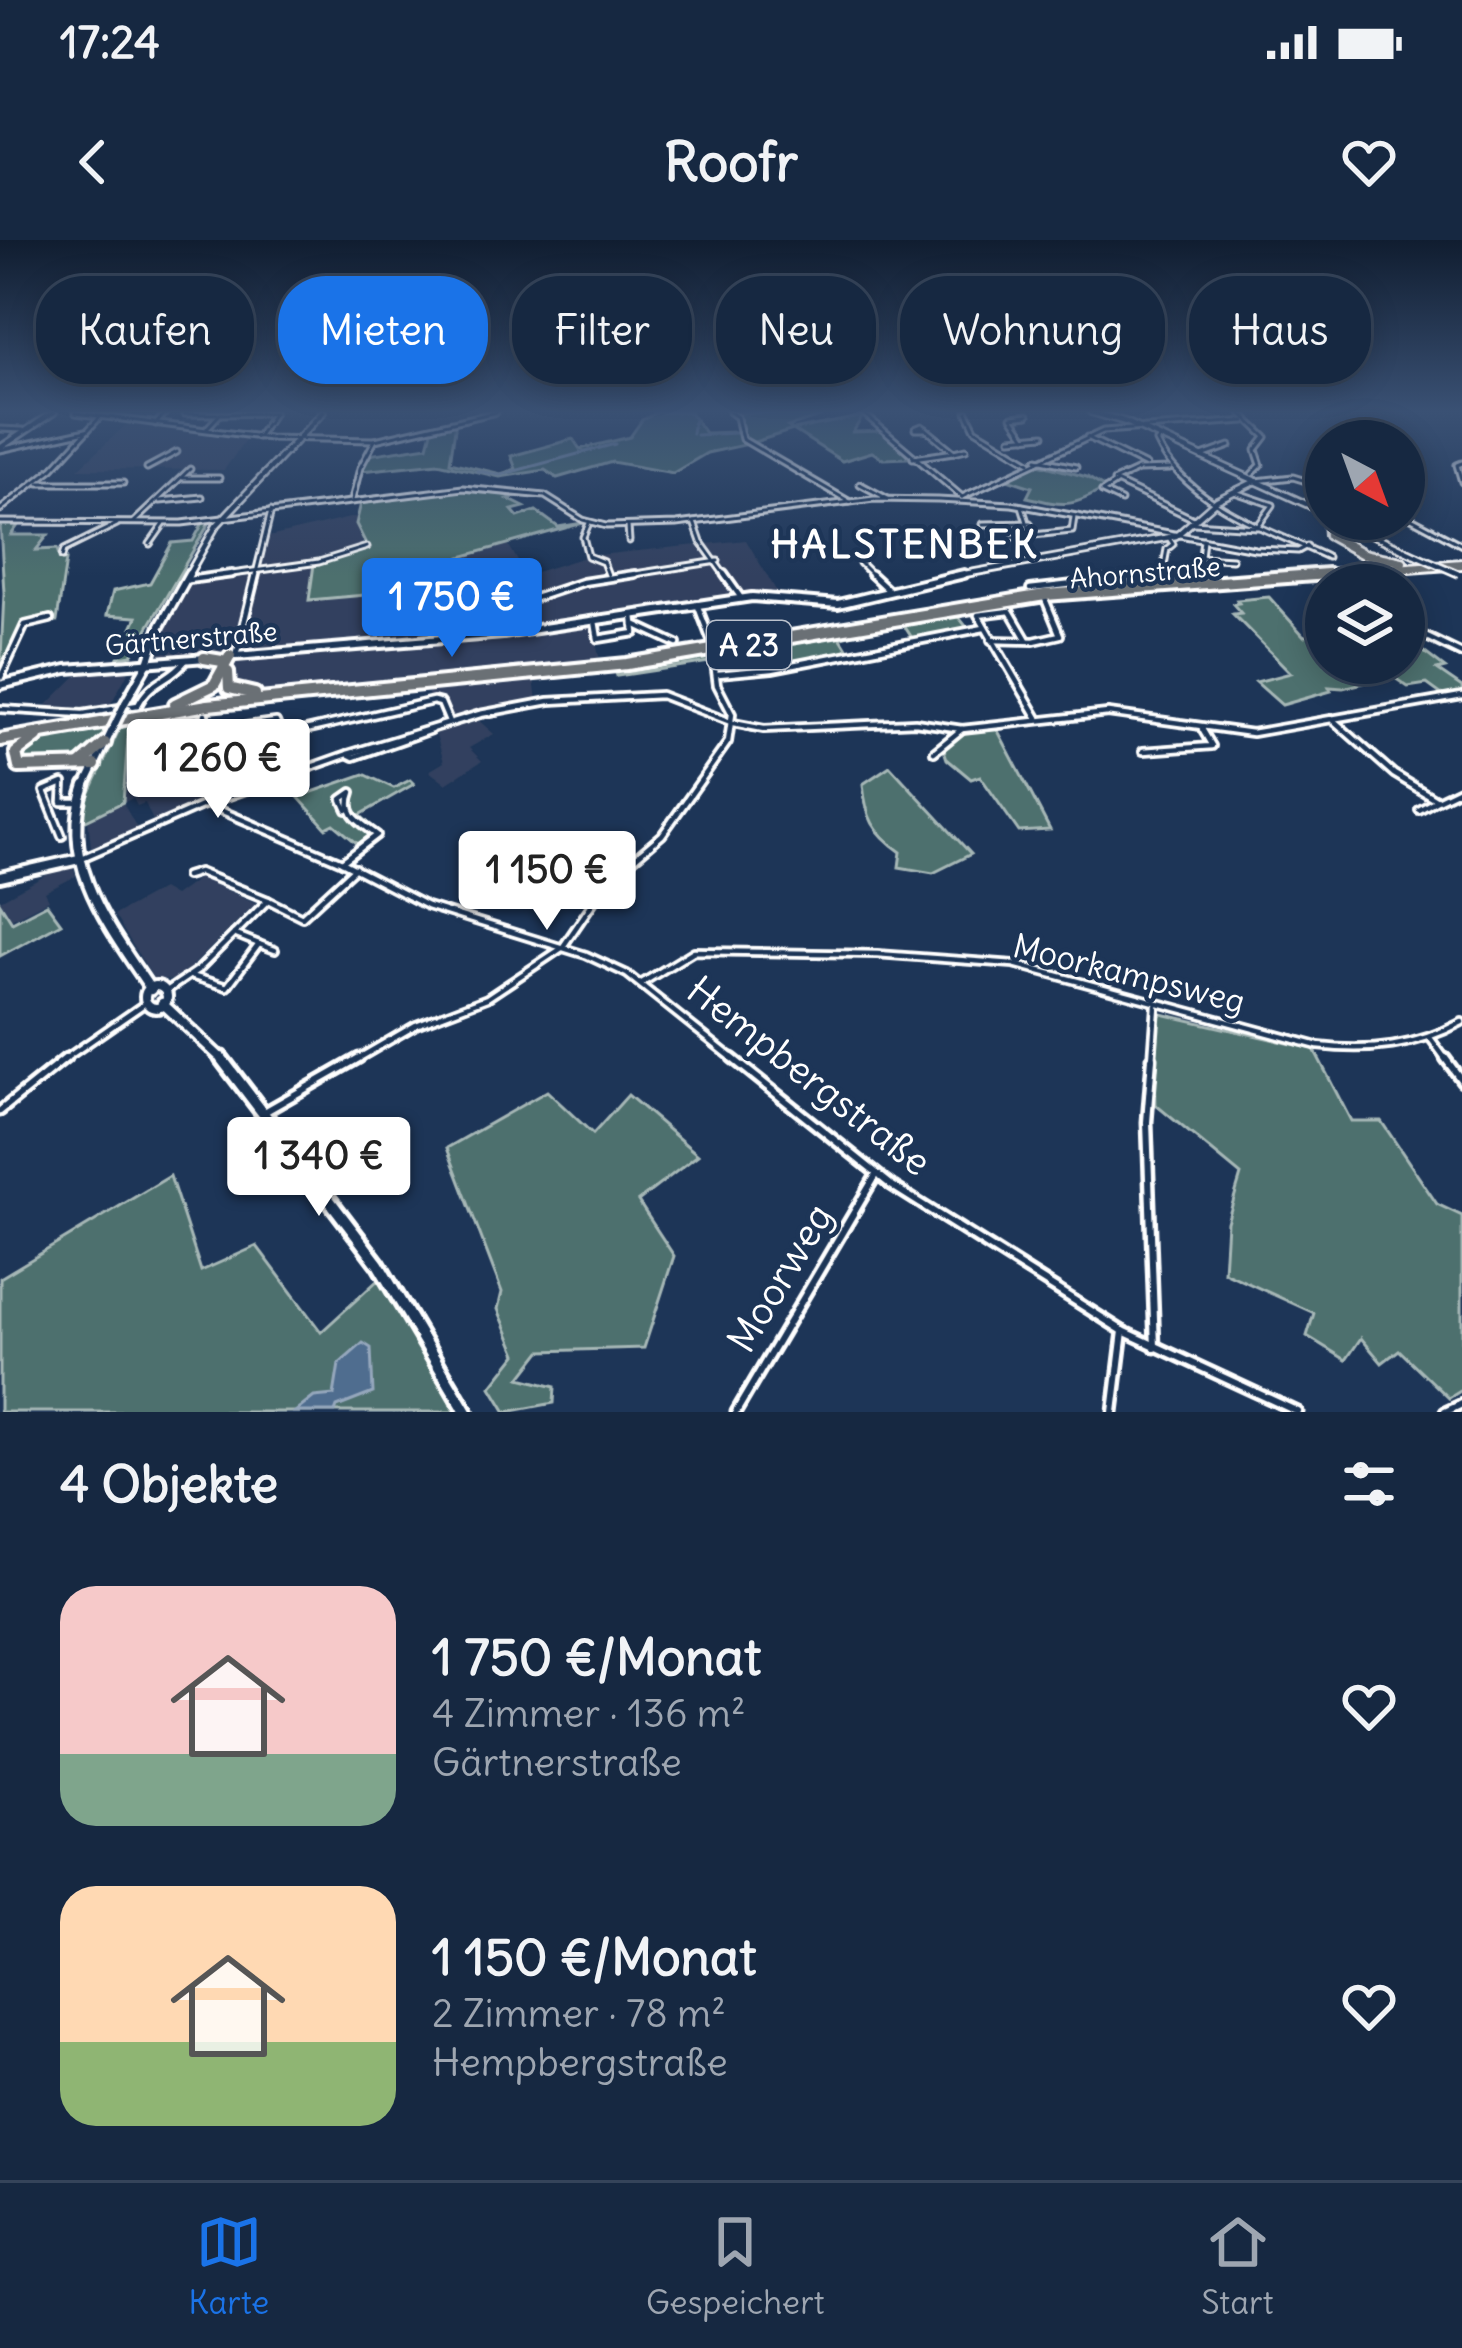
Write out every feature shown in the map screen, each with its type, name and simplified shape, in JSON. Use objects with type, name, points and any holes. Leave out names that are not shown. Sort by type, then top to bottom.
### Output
[{"type":"highway","points":[[1336,540],[1383,560],[1420,559]]},
{"type":"highway","points":[[1327,563],[1353,562],[1346,547]]},
{"type":"highway","name":"A 23","points":[[0,738],[156,708],[610,662],[1026,594],[1327,563],[1420,559],[1460,568]]},
{"type":"highway","name":"A 23","points":[[0,738],[208,705],[596,668],[1063,593],[1460,568]]},
{"type":"highway","points":[[233,656],[227,686],[240,693],[274,695]]},
{"type":"highway","points":[[156,708],[202,693],[233,656]]},
{"type":"highway","points":[[204,658],[223,661],[225,670]]},
{"type":"highway","points":[[87,768],[27,769],[14,760],[33,739],[95,722]]},
{"type":"highway","points":[[87,768],[105,743]]},
{"type":"highway","points":[[3,765],[30,772],[87,768]]},
{"type":"street","points":[[0,510],[50,467]]},
{"type":"street","points":[[147,469],[151,467]]},
{"type":"street","points":[[105,743],[222,517],[270,467]]},
{"type":"street","points":[[352,500],[361,467]]},
{"type":"street","points":[[789,467],[850,502]]},
{"type":"street","points":[[920,467],[962,499]]},
{"type":"street","points":[[962,499],[1021,467]]},
{"type":"street","points":[[1144,467],[1148,469]]},
{"type":"street","points":[[1227,467],[1305,505]]},
{"type":"street","points":[[1254,478],[1260,467]]},
{"type":"street","points":[[1121,501],[1102,492],[1128,473],[1170,469],[1259,526],[1307,546],[1327,563]]},
{"type":"street","points":[[134,523],[190,470]]},
{"type":"street","points":[[182,478],[219,478]]},
{"type":"street","points":[[1180,535],[1217,500],[1254,478],[1305,481]]},
{"type":"street","points":[[34,483],[123,484]]},
{"type":"street","points":[[1116,483],[1194,522],[1236,529],[1259,526],[1273,505],[1233,490]]},
{"type":"street","points":[[860,484],[889,499]]},
{"type":"street","points":[[0,522],[165,523],[463,488],[537,494],[554,499],[589,523],[628,526],[850,502],[962,499],[1256,549],[1307,546]]},
{"type":"street","points":[[157,501],[202,497]]},
{"type":"street","points":[[1022,506],[1031,535]]},
{"type":"street","points":[[233,656],[271,511]]},
{"type":"street","points":[[1012,516],[1027,516]]},
{"type":"street","points":[[994,539],[1072,531],[1073,521]]},
{"type":"street","points":[[62,556],[64,550],[119,522]]},
{"type":"street","points":[[694,522],[701,542],[741,598]]},
{"type":"street","points":[[150,544],[165,523]]},
{"type":"street","points":[[589,523],[584,545],[588,556],[603,562],[609,578]]},
{"type":"street","points":[[983,524],[1030,523]]},
{"type":"street","points":[[1425,525],[1462,545]]},
{"type":"street","points":[[628,526],[629,541]]},
{"type":"street","points":[[1449,537],[1457,533]]},
{"type":"street","name":"Gärtnerstraße","points":[[0,683],[67,669],[457,639],[634,619],[741,598],[824,605],[1180,535]]},
{"type":"street","points":[[1030,589],[1162,576],[1167,549],[1173,544],[1169,538]]},
{"type":"street","points":[[1203,539],[1201,557],[1232,559]]},
{"type":"street","points":[[1378,540],[1420,559],[1460,568]]},
{"type":"street","points":[[188,580],[329,560],[367,547]]},
{"type":"street","points":[[503,634],[506,613],[520,600],[609,578],[718,561]]},
{"type":"street","points":[[860,563],[887,589]]},
{"type":"street","name":"Ahornstraße","points":[[1027,640],[1061,634],[1042,603],[1046,599],[1289,578]]},
{"type":"street","points":[[457,639],[467,597]]},
{"type":"street","points":[[697,604],[710,638],[736,634]]},
{"type":"street","points":[[1027,640],[1010,611],[978,615],[1039,719]]},
{"type":"street","points":[[383,617],[465,616]]},
{"type":"street","points":[[0,683],[25,625],[50,619]]},
{"type":"street","points":[[595,621],[597,638],[604,640],[632,636],[634,619],[677,644]]},
{"type":"street","points":[[715,674],[772,669],[984,628]]},
{"type":"street","points":[[1425,636],[1462,654]]},
{"type":"street","points":[[992,640],[1027,640]]},
{"type":"street","points":[[0,709],[82,714],[140,704],[148,685],[177,672],[186,660]]},
{"type":"street","points":[[266,1112],[416,1025],[488,998],[562,947],[607,882],[662,835],[728,742],[733,723],[715,662]]},
{"type":"street","points":[[0,877],[79,859],[206,804],[348,754],[354,757],[427,735],[431,729],[532,704],[648,694],[676,699],[733,723],[776,729],[915,722],[962,729],[1108,713],[1265,733],[1462,696]]},
{"type":"street","points":[[283,737],[433,701],[441,703],[449,724]]},
{"type":"street","points":[[205,714],[206,804]]},
{"type":"street","points":[[1333,719],[1394,774],[1437,800]]},
{"type":"street","points":[[246,725],[277,722],[290,775]]},
{"type":"street","points":[[139,735],[202,724]]},
{"type":"street","points":[[1142,752],[1212,746],[1200,726]]},
{"type":"street","points":[[934,752],[962,729]]},
{"type":"street","points":[[87,768],[75,840],[79,859],[151,990]]},
{"type":"street","points":[[62,836],[44,791],[63,783],[62,802],[80,802]]},
{"type":"street","points":[[1419,810],[1462,788]]},
{"type":"street","name":"Hempbergstraße","points":[[206,804],[342,862],[427,906],[608,964],[641,983],[876,1174],[1123,1331],[1298,1412]]},
{"type":"street","points":[[342,862],[377,835],[347,810]]},
{"type":"street","points":[[186,876],[199,872],[302,916],[355,868]]},
{"type":"street","points":[[151,990],[168,990],[190,976],[268,901]]},
{"type":"street","points":[[234,934],[275,950]]},
{"type":"street","points":[[190,976],[227,988],[260,944]]},
{"type":"street","name":"Moorkampsweg","points":[[641,983],[694,951],[877,954],[1014,964],[1318,1046],[1364,1051],[1431,1039],[1462,1022]]},
{"type":"street","points":[[144,1004],[151,990]]},
{"type":"street","points":[[162,1003],[168,990]]},
{"type":"street","points":[[0,1111],[88,1040],[144,1004],[162,1003],[266,1112],[386,1270],[466,1412]]},
{"type":"street","points":[[1155,1348],[1147,1122],[1156,1006]]},
{"type":"street","points":[[1431,1039],[1462,1081]]},
{"type":"street","name":"Moorweg","points":[[736,1412],[876,1174]]},
{"type":"street","points":[[1113,1412],[1123,1331]]},
{"type":"street","points":[[1445,1412],[1462,1404]]},
{"type":"shaded area","points":[[81,467],[226,467],[224,470]]},
{"type":"shaded area","points":[[358,516],[356,524],[369,549],[314,564],[310,600],[400,592],[399,617],[461,614],[464,595],[459,595],[453,579],[468,575],[460,557],[508,544],[526,575],[588,556],[746,540],[780,597],[746,595],[591,622],[600,660],[447,676],[254,692],[233,689],[229,675],[238,659],[460,636],[174,657],[156,653],[163,625],[192,576],[252,571],[260,539]]},
{"type":"shaded area","points":[[130,669],[108,709],[85,713],[43,709],[79,673]]},
{"type":"shaded area","points":[[534,679],[537,701],[454,719],[442,700],[429,700],[427,690]]},
{"type":"shaded area","points":[[476,718],[494,734],[469,748],[482,761],[446,784],[429,771],[444,762],[435,731]]},
{"type":"shaded area","points":[[164,731],[162,783],[201,772],[201,801],[154,823],[145,803],[137,806],[133,798],[123,803],[138,830],[91,847],[88,819],[123,802],[128,737]]},
{"type":"shaded area","points":[[73,867],[76,876],[45,892],[49,900],[9,920],[0,900],[52,872]]},
{"type":"shaded area","points":[[199,878],[256,903],[177,981],[153,978],[114,915],[162,889],[174,896]]},
{"type":"shaded area","points":[[363,1343],[371,1348],[373,1393],[335,1412],[295,1412],[314,1397],[334,1395],[339,1364]]},
{"type":"green space","points":[[454,467],[501,474],[516,469],[596,467],[557,478],[545,470],[500,477]]},
{"type":"green space","points":[[638,467],[684,467],[673,473]]},
{"type":"green space","points":[[1022,467],[1049,467],[1087,477],[1105,488],[1084,499],[1050,502],[1027,497],[1032,487],[1001,477]]},
{"type":"green space","points":[[467,490],[522,494],[508,499],[524,507],[512,510],[518,517],[536,511],[558,527],[583,523],[461,557],[468,576],[454,579],[458,593],[415,595],[411,607],[399,607],[398,613],[399,592],[309,600],[314,564],[368,548],[356,524],[362,499]]},
{"type":"green space","points":[[211,520],[132,655],[118,657],[137,617],[107,615],[113,591],[150,583],[172,543],[193,541],[204,521]]},
{"type":"green space","points":[[0,523],[19,524],[11,535],[48,535],[36,550],[57,549],[60,559],[66,560],[57,621],[28,627],[0,679],[4,593]]},
{"type":"green space","points":[[1269,597],[1305,636],[1305,684],[1359,684],[1329,687],[1331,691],[1282,705],[1256,682],[1291,673],[1233,614],[1241,613],[1233,604]]},
{"type":"green space","points":[[969,607],[973,613],[957,615],[969,630],[914,641],[903,624],[840,637],[850,653],[718,672],[716,661],[617,676],[615,669]]},
{"type":"green space","points":[[1425,653],[1445,668],[1437,670],[1462,687],[1462,694],[1442,695],[1427,684],[1408,687],[1404,684],[1425,684]]},
{"type":"green space","points":[[172,715],[168,730],[128,738],[123,802],[82,822],[85,803],[123,721]]},
{"type":"green space","points":[[107,725],[93,749],[74,760],[23,765],[21,752],[42,737]]},
{"type":"green space","points":[[996,727],[1050,830],[1019,832],[980,776],[971,779],[947,759],[944,750],[968,730]]},
{"type":"green space","points":[[890,766],[971,854],[933,873],[899,867],[901,852],[873,823],[863,784]]},
{"type":"green space","points":[[364,774],[394,788],[410,780],[414,784],[360,815],[377,831],[358,844],[334,824],[326,828],[298,797]]},
{"type":"green space","points":[[0,903],[12,922],[47,904],[61,923],[0,956]]},
{"type":"green space","points":[[1153,1012],[1314,1049],[1351,1121],[1381,1121],[1437,1204],[1462,1216],[1462,1390],[1449,1398],[1399,1350],[1382,1363],[1361,1338],[1346,1360],[1307,1336],[1314,1313],[1224,1272],[1227,1222],[1241,1175],[1156,1105]]},
{"type":"green space","points":[[547,1091],[593,1134],[628,1095],[698,1155],[638,1201],[674,1256],[644,1348],[541,1351],[520,1378],[555,1387],[554,1403],[506,1412],[491,1387],[517,1354],[498,1309],[502,1292],[447,1148]]},
{"type":"green space","points":[[170,1176],[201,1271],[257,1246],[321,1332],[378,1280],[415,1335],[455,1412],[0,1412],[0,1278]]},
{"type":"waterway","points":[[477,471],[500,475],[531,467]]},
{"type":"district","name":"HALSTENBEK","points":[[905,544]]}]
